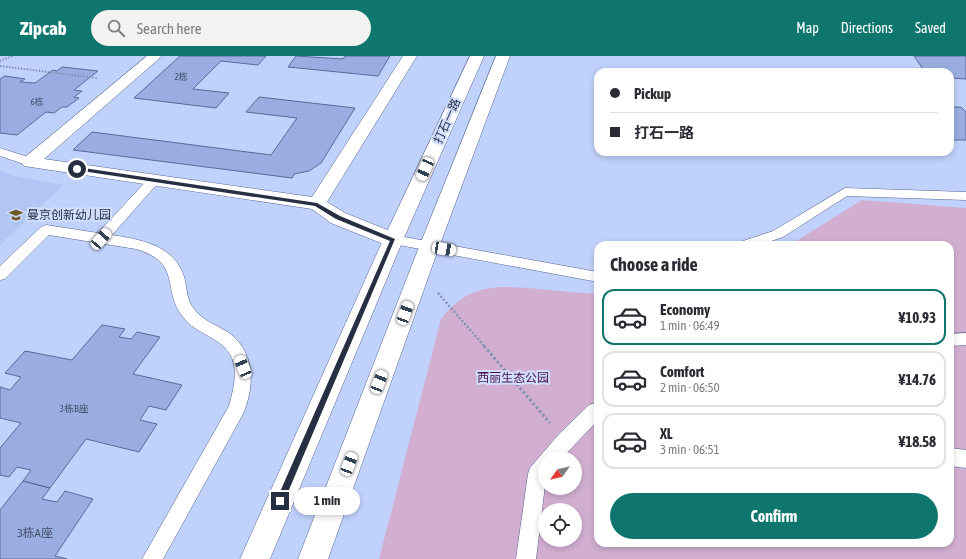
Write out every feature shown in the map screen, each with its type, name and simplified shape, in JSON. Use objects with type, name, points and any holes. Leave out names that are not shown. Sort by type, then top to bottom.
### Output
[{"type":"main road","points":[[30,162],[155,56]]},
{"type":"main road","points":[[317,204],[410,56]]},
{"type":"main road","name":"打石一路","points":[[255,559],[393,240],[477,56]]},
{"type":"main road","points":[[313,559],[429,247],[503,56]]},
{"type":"main road","points":[[30,162],[317,204],[338,218],[393,240]]},
{"type":"lane","points":[[0,152],[30,162]]},
{"type":"lane","points":[[101,239],[154,180]]},
{"type":"lane","points":[[758,241],[778,234],[845,192],[966,196]]},
{"type":"lane","points":[[941,196],[966,206]]},
{"type":"lane","points":[[0,275],[46,230],[136,244],[160,253],[175,270],[180,298],[188,313],[207,330],[224,338],[236,350],[243,367],[243,386],[237,408],[152,559]]},
{"type":"lane","points":[[393,240],[594,275]]},
{"type":"lane","points":[[954,340],[966,339]]},
{"type":"lane","points":[[556,451],[594,412]]},
{"type":"lane","points":[[954,458],[966,459]]},
{"type":"lane","points":[[526,559],[538,473]]},
{"type":"path","points":[[0,61],[13,56]]},
{"type":"path","points":[[0,66],[125,81]]},
{"type":"path","points":[[420,272],[565,440]]},
{"type":"shaded area","name":"曼京创新幼儿园","points":[[0,171],[14,176],[63,185],[0,245]]},
{"type":"green space","name":"西丽生态公园","points":[[862,200],[966,208],[966,559],[379,559],[441,319],[451,307],[473,293],[498,287],[594,294],[594,547],[954,547],[954,241],[796,241]]},
{"type":"building","points":[[180,56],[266,56],[258,65],[221,61],[193,89],[229,93],[216,108],[134,98]]},
{"type":"building","points":[[296,56],[343,59],[345,56],[390,56],[378,76],[288,67]]},
{"type":"building","points":[[914,56],[966,56],[966,79],[954,78],[954,68],[922,68]]},
{"type":"building","points":[[62,67],[98,71],[74,90],[82,91],[74,97],[79,98],[67,107],[62,107],[54,113],[46,112],[17,135],[0,133],[0,79],[5,76],[25,79],[20,82],[35,83],[53,70],[57,71]]},
{"type":"building","points":[[259,97],[355,108],[321,163],[309,171],[294,174],[292,178],[73,150],[92,132],[271,155],[297,118],[246,112]]},
{"type":"building","points":[[954,107],[961,107],[966,112],[966,140],[954,140]]},
{"type":"building","points":[[102,325],[125,329],[119,337],[131,339],[137,332],[160,337],[133,374],[182,385],[166,410],[149,406],[140,420],[157,424],[139,452],[86,439],[50,488],[23,481],[31,470],[17,467],[9,477],[0,475],[0,448],[21,423],[0,418],[0,387],[10,390],[21,377],[5,373],[25,351],[72,360]]},
{"type":"building","points":[[23,481],[50,488],[42,499],[57,502],[65,491],[93,499],[55,556],[67,559],[0,559],[0,510]]},
{"type":"place","name":"曼京创新幼儿园","points":[[16,215]]},
{"type":"route","points":[[77,169],[317,204],[338,218],[393,240],[280,501]]}]
